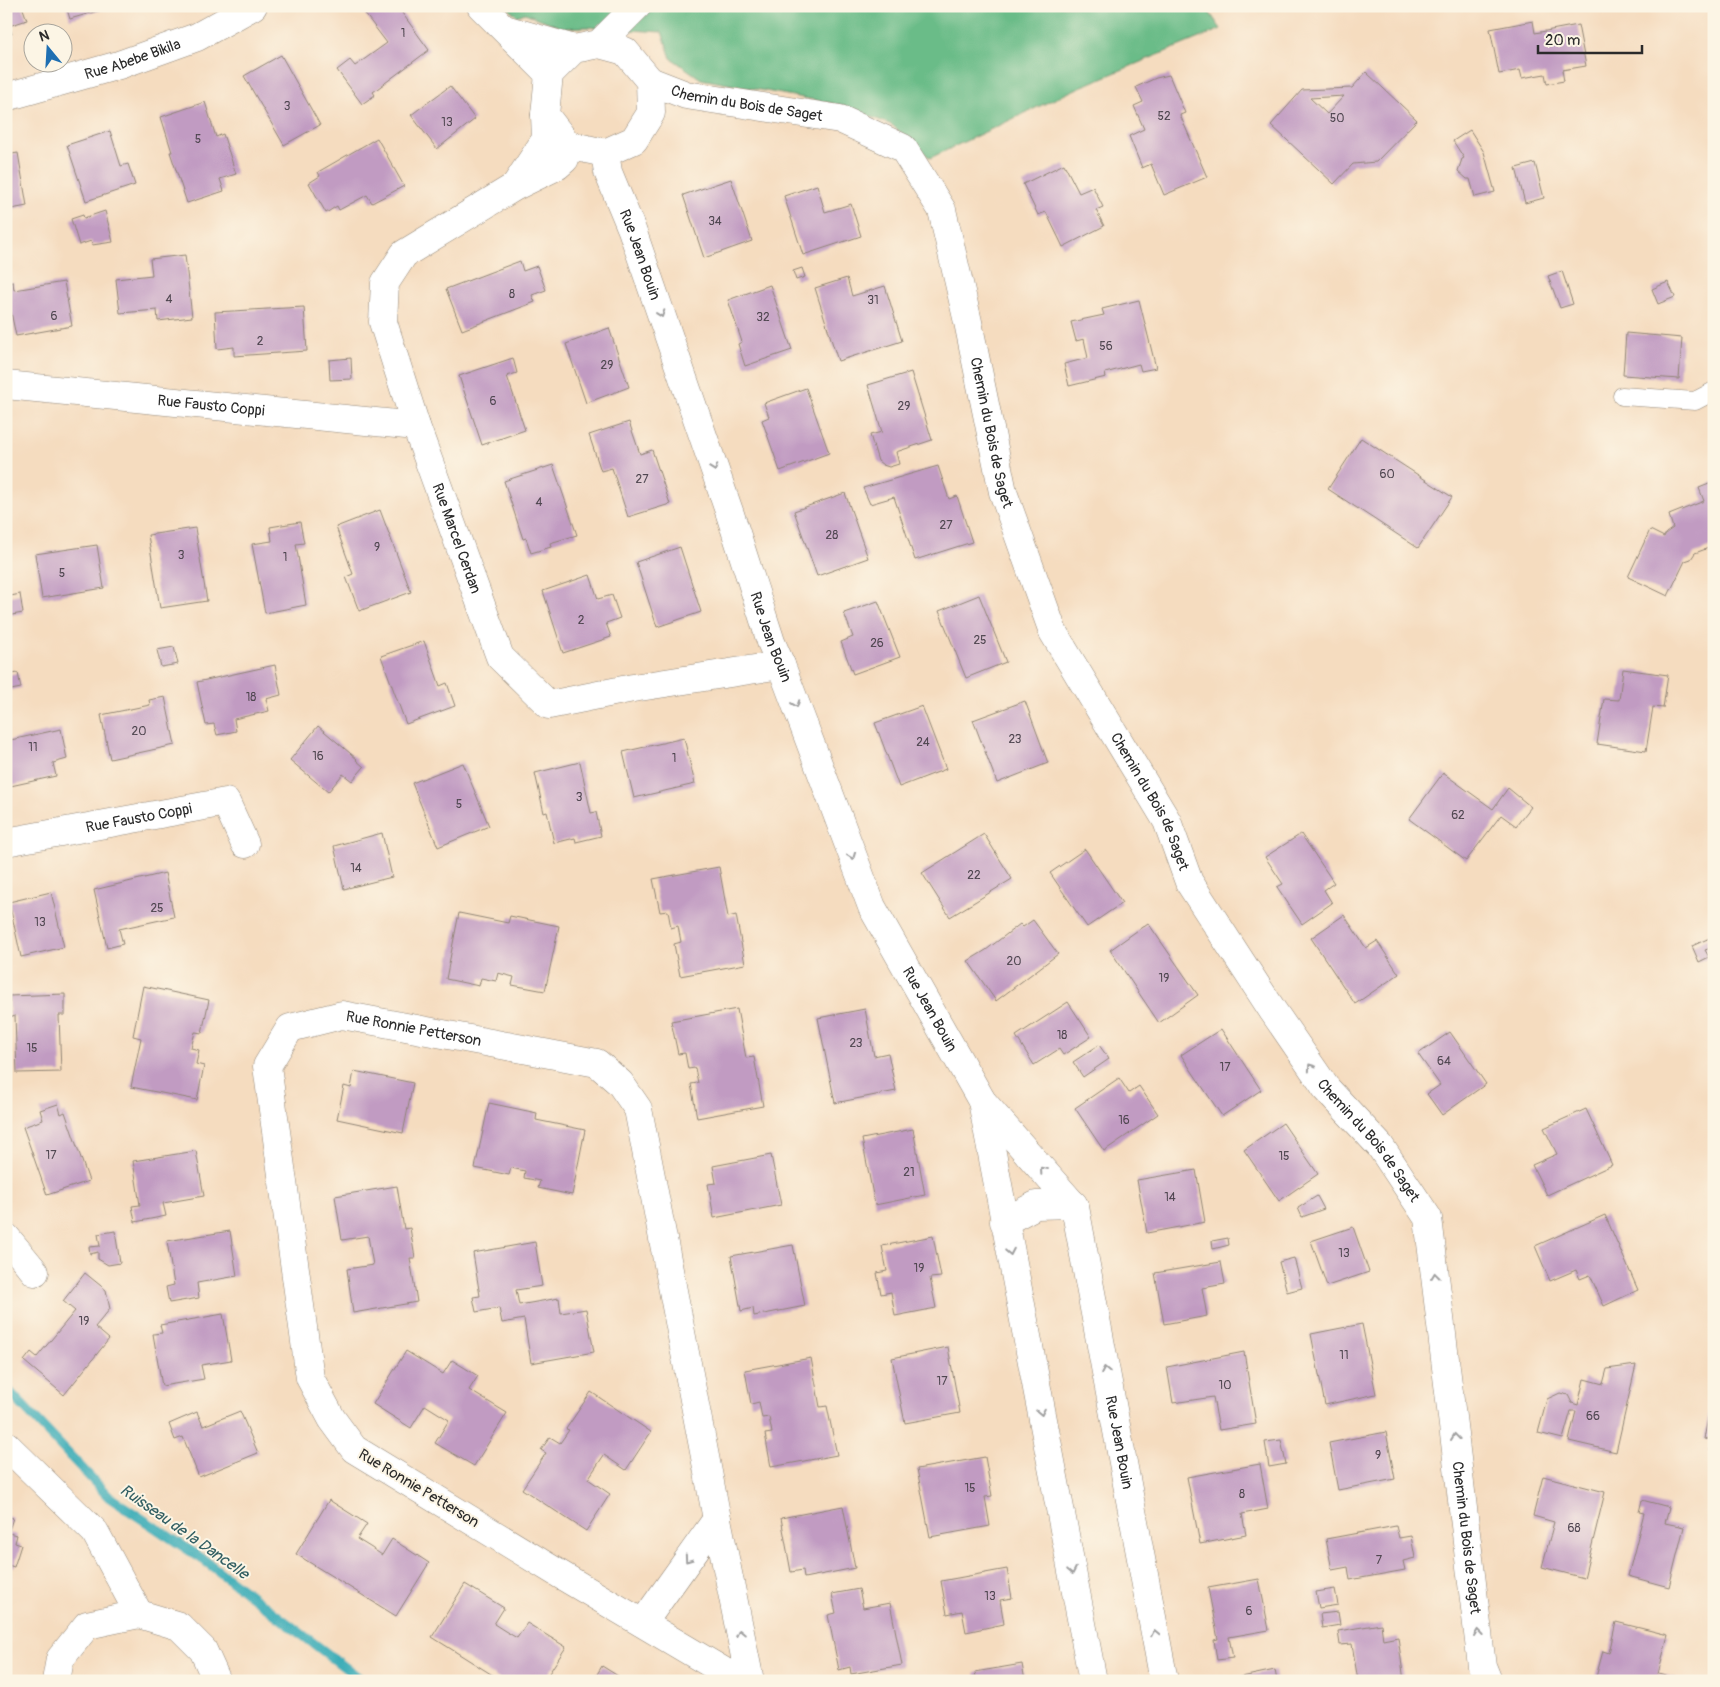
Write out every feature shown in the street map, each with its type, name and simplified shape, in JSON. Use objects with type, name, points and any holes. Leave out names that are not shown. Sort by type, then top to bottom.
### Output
[{"type":"street","name":"Rue Abebe Bikila","points":[[6,97],[119,65],[197,37],[253,6]]},
{"type":"street","points":[[481,6],[549,74],[546,115],[568,145],[605,153],[634,140],[651,113],[650,81],[599,48],[506,30]]},
{"type":"street","points":[[599,48],[637,6]]},
{"type":"street","points":[[549,74],[599,48],[645,6]]},
{"type":"street","name":"Chemin du Bois de Saget","points":[[650,81],[686,95],[840,120],[903,148],[942,210],[968,322],[1003,492],[1053,632],[1167,821],[1189,882],[1273,1012],[1326,1088],[1380,1146],[1428,1218],[1482,1666],[1488,1681]]},
{"type":"street","name":"Rue Marcel Cerdan","points":[[514,188],[546,139],[546,115]]},
{"type":"street","name":"Rue Marcel Cerdan","points":[[568,145],[565,159],[557,166],[514,188],[404,254],[384,283],[383,322],[416,426],[500,657],[549,705],[634,688],[781,665]]},
{"type":"street","name":"Rue Jean Bouin","points":[[605,153],[608,172],[635,239],[730,514],[771,642],[872,908],[982,1101],[1073,1204],[1164,1681]]},
{"type":"street","name":"Rue Fausto Coppi","points":[[6,385],[416,426]]},
{"type":"street","name":"Rue Fausto Coppi","points":[[6,842],[226,802],[245,844]]},
{"type":"street","name":"Rue Ronnie Petterson","points":[[740,1681],[354,1449],[332,1419],[310,1378],[266,1066],[290,1028],[342,1015],[597,1063],[620,1083],[638,1109],[716,1519],[750,1681]]},
{"type":"street","name":"Rue Jean Bouin","points":[[982,1101],[1093,1681]]},
{"type":"street","points":[[1004,1222],[1036,1205],[1073,1204]]},
{"type":"street","points":[[6,1237],[35,1272]]},
{"type":"street","points":[[6,1445],[95,1532],[139,1614]]},
{"type":"street","points":[[643,1623],[716,1519]]},
{"type":"street","points":[[56,1681],[60,1659],[87,1625],[139,1614],[179,1626],[203,1650],[217,1681]]},
{"type":"lane","points":[[1622,396],[1695,401],[1714,391]]},
{"type":"green space","points":[[506,6],[1205,6],[1221,29],[1080,87],[930,158],[892,125],[841,105],[701,79],[671,58],[662,32],[586,27],[563,28],[525,13],[517,16]]},
{"type":"building","points":[[6,6],[22,6],[27,20],[9,26],[12,34],[6,36]]},
{"type":"building","points":[[66,6],[111,6],[111,7],[70,19]]},
{"type":"building","points":[[376,6],[381,6],[385,12],[393,6],[397,6],[429,50],[373,92],[375,95],[362,104],[337,70],[350,60],[355,66],[387,43],[365,14]]},
{"type":"building","points":[[1533,21],[1535,33],[1578,25],[1586,66],[1562,70],[1564,81],[1547,84],[1545,74],[1522,78],[1520,70],[1499,74],[1490,29]]},
{"type":"building","points":[[281,55],[320,125],[284,145],[244,76]]},
{"type":"building","points":[[1366,72],[1417,120],[1376,162],[1353,164],[1334,184],[1271,125],[1302,90],[1352,88]],"holes":[[[1344,96],[1327,114],[1310,98]]]},
{"type":"building","points":[[1169,75],[1185,113],[1180,115],[1207,177],[1164,195],[1151,164],[1142,168],[1129,136],[1144,129],[1134,106],[1143,102],[1136,87],[1156,78]]},
{"type":"building","points":[[450,86],[475,119],[437,149],[411,115]]},
{"type":"building","points":[[205,102],[216,137],[223,134],[236,174],[220,179],[224,191],[187,203],[170,152],[172,152],[161,117]]},
{"type":"building","points":[[1470,130],[1484,152],[1495,192],[1475,197],[1470,179],[1467,179],[1458,171],[1464,158],[1453,141]]},
{"type":"building","points":[[110,131],[121,166],[128,164],[135,185],[86,201],[67,145]]},
{"type":"building","points":[[377,138],[404,186],[372,203],[367,195],[339,210],[337,206],[326,213],[309,183],[320,176],[318,172]]},
{"type":"building","points":[[18,153],[27,206],[6,210],[6,155]]},
{"type":"building","points":[[1535,163],[1544,198],[1525,203],[1516,168]]},
{"type":"building","points":[[1064,164],[1079,193],[1093,187],[1103,207],[1096,210],[1104,226],[1063,247],[1046,212],[1038,215],[1023,184]]},
{"type":"building","points":[[731,179],[752,241],[704,258],[683,195]]},
{"type":"building","points":[[817,185],[825,212],[851,204],[861,236],[803,255],[784,196]]},
{"type":"building","points":[[105,211],[113,242],[92,245],[91,241],[79,245],[71,219],[83,215],[84,218]]},
{"type":"building","points":[[185,255],[192,317],[158,321],[157,310],[120,313],[116,279],[152,275],[150,259]]},
{"type":"building","points":[[520,261],[523,271],[537,266],[546,290],[532,295],[535,302],[462,330],[446,289]]},
{"type":"building","points":[[802,268],[805,277],[796,280],[793,271]]},
{"type":"building","points":[[1562,271],[1573,304],[1560,308],[1548,276]]},
{"type":"building","points":[[847,278],[852,296],[885,286],[902,341],[838,361],[815,288]]},
{"type":"building","points":[[13,282],[14,290],[64,282],[72,326],[16,336],[11,312],[6,313],[6,283]]},
{"type":"building","points":[[1668,282],[1675,297],[1658,304],[1652,289]]},
{"type":"building","points":[[770,285],[792,350],[745,366],[738,344],[742,342],[728,300]]},
{"type":"building","points":[[1139,300],[1156,368],[1141,371],[1139,364],[1105,373],[1106,377],[1069,386],[1064,364],[1088,358],[1084,339],[1076,341],[1071,322],[1104,315],[1102,309]]},
{"type":"building","points":[[304,307],[307,351],[234,356],[234,347],[217,349],[215,312]]},
{"type":"building","points":[[609,328],[629,387],[586,403],[566,344]]},
{"type":"building","points":[[1626,333],[1682,338],[1679,379],[1623,375]]},
{"type":"building","points":[[351,358],[352,379],[330,380],[329,360]]},
{"type":"building","points":[[513,358],[517,373],[507,376],[525,430],[482,445],[459,376]]},
{"type":"building","points":[[911,372],[932,440],[896,452],[899,464],[889,467],[878,461],[870,435],[882,432],[868,385]]},
{"type":"building","points":[[806,388],[829,453],[780,471],[762,420],[769,417],[764,403]]},
{"type":"building","points":[[629,422],[640,454],[652,450],[670,504],[628,517],[612,468],[601,471],[589,435]]},
{"type":"building","points":[[1361,438],[1452,497],[1418,548],[1328,489]]},
{"type":"building","points":[[553,465],[577,535],[550,543],[551,547],[531,553],[526,538],[523,539],[504,481]]},
{"type":"building","points":[[938,466],[949,499],[957,496],[972,542],[915,560],[894,497],[870,504],[863,488]]},
{"type":"building","points":[[1714,482],[1714,546],[1695,553],[1691,559],[1685,561],[1668,596],[1628,577],[1650,530],[1664,537],[1673,528],[1669,515],[1704,501],[1699,488]]},
{"type":"building","points":[[845,493],[868,558],[817,576],[794,511]]},
{"type":"building","points":[[380,510],[411,592],[359,611],[346,577],[353,574],[336,527]]},
{"type":"building","points":[[300,522],[304,543],[296,544],[306,605],[265,613],[252,544],[272,541],[270,527]]},
{"type":"building","points":[[195,528],[207,601],[160,608],[148,535]]},
{"type":"building","points":[[97,545],[104,588],[42,598],[35,554]]},
{"type":"building","points":[[680,547],[701,612],[657,627],[636,562]]},
{"type":"building","points":[[590,575],[598,599],[612,595],[620,618],[606,623],[611,637],[563,653],[543,591]]},
{"type":"building","points":[[20,594],[23,613],[6,616],[6,597]]},
{"type":"building","points":[[979,595],[1006,662],[966,678],[939,611]]},
{"type":"building","points":[[878,601],[900,657],[853,674],[841,642],[853,637],[844,613]]},
{"type":"building","points":[[424,641],[440,686],[447,683],[455,706],[406,724],[381,656]]},
{"type":"building","points":[[174,647],[178,664],[161,667],[157,650]]},
{"type":"building","points":[[275,665],[281,695],[266,699],[269,711],[234,719],[236,731],[217,735],[214,724],[206,725],[197,682]]},
{"type":"building","points":[[1623,669],[1668,675],[1663,708],[1653,707],[1646,751],[1597,744],[1604,699],[1619,700]]},
{"type":"building","points":[[18,673],[21,688],[6,691],[6,675]]},
{"type":"building","points":[[165,697],[175,745],[110,759],[101,715],[150,705],[149,700]]},
{"type":"building","points":[[1025,701],[1048,763],[997,783],[973,720]]},
{"type":"building","points":[[922,706],[946,769],[899,787],[875,723]]},
{"type":"building","points":[[318,726],[364,767],[352,781],[343,774],[328,792],[290,760]]},
{"type":"building","points":[[61,729],[67,759],[53,763],[56,776],[6,787],[6,741]]},
{"type":"building","points":[[684,738],[695,784],[634,798],[623,752]]},
{"type":"building","points":[[580,762],[591,813],[596,812],[601,836],[576,842],[575,838],[554,843],[547,812],[544,813],[535,773]]},
{"type":"building","points":[[463,763],[489,826],[438,847],[412,783]]},
{"type":"building","points":[[1443,773],[1493,809],[1508,788],[1531,807],[1516,826],[1501,815],[1466,861],[1409,819]]},
{"type":"building","points":[[382,833],[392,877],[344,889],[334,846]]},
{"type":"building","points":[[984,834],[1012,879],[950,917],[922,873]]},
{"type":"building","points":[[1301,834],[1334,883],[1324,890],[1332,903],[1302,924],[1277,887],[1283,884],[1265,857]]},
{"type":"building","points":[[1085,849],[1122,903],[1087,927],[1050,873]]},
{"type":"building","points":[[719,867],[728,917],[736,915],[745,964],[680,976],[674,944],[681,942],[678,926],[671,928],[668,911],[660,912],[653,879]]},
{"type":"building","points":[[165,873],[174,917],[119,929],[123,944],[107,948],[94,890]]},
{"type":"building","points":[[51,892],[64,947],[21,957],[9,902]]},
{"type":"building","points":[[459,913],[508,923],[510,916],[559,926],[545,991],[512,985],[514,977],[498,973],[496,981],[481,978],[479,986],[446,979]]},
{"type":"building","points":[[1344,915],[1366,948],[1377,941],[1399,974],[1355,1004],[1311,938]]},
{"type":"building","points":[[1033,920],[1058,954],[996,1001],[968,961],[1020,924],[1023,927]]},
{"type":"building","points":[[1148,923],[1198,995],[1159,1023],[1110,950]]},
{"type":"building","points":[[1714,936],[1714,947],[1705,950],[1709,957],[1699,962],[1692,946]]},
{"type":"building","points":[[143,986],[209,1000],[202,1033],[195,1032],[191,1048],[199,1050],[196,1064],[204,1066],[197,1100],[131,1087],[141,1038],[133,1036]]},
{"type":"building","points":[[65,994],[65,1015],[59,1015],[61,1072],[17,1073],[15,1016],[10,1017],[9,996]]},
{"type":"building","points":[[1068,1002],[1091,1037],[1063,1055],[1059,1049],[1034,1065],[1016,1036]]},
{"type":"building","points":[[737,1009],[746,1058],[754,1057],[763,1106],[697,1118],[691,1084],[698,1083],[695,1068],[688,1069],[685,1053],[678,1054],[671,1021]]},
{"type":"building","points":[[865,1009],[874,1056],[888,1053],[896,1091],[835,1103],[818,1018]]},
{"type":"building","points":[[1221,1029],[1261,1090],[1222,1116],[1181,1055]]},
{"type":"building","points":[[1450,1032],[1486,1084],[1442,1115],[1427,1094],[1440,1085],[1418,1054]]},
{"type":"building","points":[[1099,1045],[1109,1059],[1083,1077],[1073,1062]]},
{"type":"building","points":[[354,1071],[413,1083],[403,1133],[337,1119],[344,1086],[351,1088]]},
{"type":"building","points":[[1119,1078],[1129,1093],[1139,1086],[1158,1114],[1104,1151],[1075,1108]]},
{"type":"building","points":[[489,1103],[537,1113],[536,1120],[585,1130],[572,1195],[538,1188],[540,1181],[524,1178],[525,1171],[511,1168],[509,1175],[475,1168]]},
{"type":"building","points":[[58,1104],[61,1114],[65,1112],[89,1181],[47,1195],[23,1127],[43,1120],[40,1110]]},
{"type":"building","points":[[1586,1109],[1612,1165],[1547,1195],[1532,1165],[1557,1154],[1544,1128]]},
{"type":"building","points":[[1283,1123],[1318,1174],[1279,1201],[1244,1150]]},
{"type":"building","points":[[913,1129],[925,1195],[875,1205],[862,1139]]},
{"type":"building","points":[[196,1151],[204,1196],[163,1203],[166,1216],[135,1222],[132,1206],[140,1205],[133,1161]]},
{"type":"building","points":[[771,1155],[781,1205],[714,1218],[708,1184],[716,1183],[713,1166]]},
{"type":"building","points":[[1196,1170],[1205,1222],[1147,1233],[1137,1180]]},
{"type":"building","points":[[397,1186],[404,1229],[410,1228],[415,1258],[410,1258],[417,1302],[353,1313],[347,1269],[373,1265],[368,1236],[342,1240],[335,1196]]},
{"type":"building","points":[[1317,1196],[1324,1209],[1302,1217],[1298,1208]]},
{"type":"building","points":[[1605,1215],[1638,1290],[1604,1306],[1590,1275],[1580,1279],[1576,1270],[1550,1281],[1535,1246]]},
{"type":"building","points":[[1353,1227],[1369,1272],[1327,1286],[1311,1241]]},
{"type":"building","points":[[115,1231],[120,1263],[108,1265],[98,1259],[98,1252],[90,1254],[89,1247],[100,1246],[98,1234]]},
{"type":"building","points":[[230,1231],[237,1276],[197,1283],[199,1298],[169,1303],[166,1287],[174,1285],[167,1241]]},
{"type":"building","points":[[933,1236],[941,1277],[930,1278],[936,1308],[895,1316],[891,1292],[881,1294],[877,1273],[887,1271],[882,1246]]},
{"type":"building","points":[[1228,1238],[1229,1245],[1213,1249],[1212,1241]]},
{"type":"building","points":[[535,1242],[542,1286],[516,1290],[519,1305],[559,1298],[561,1313],[586,1309],[594,1352],[531,1363],[524,1319],[502,1323],[499,1308],[476,1312],[473,1297],[480,1296],[473,1253]]},
{"type":"building","points":[[793,1245],[805,1306],[754,1316],[753,1308],[741,1311],[731,1256]]},
{"type":"building","points":[[1294,1258],[1302,1288],[1287,1292],[1279,1262]]},
{"type":"building","points":[[1221,1262],[1225,1284],[1202,1288],[1207,1316],[1164,1324],[1155,1273]]},
{"type":"building","points":[[85,1273],[106,1290],[110,1309],[95,1327],[109,1339],[64,1395],[24,1361],[31,1352],[37,1357],[75,1311],[63,1301]]},
{"type":"building","points":[[223,1314],[231,1360],[201,1365],[204,1379],[162,1386],[153,1334],[162,1333],[160,1325]]},
{"type":"building","points":[[1362,1324],[1376,1394],[1325,1405],[1311,1334]]},
{"type":"building","points":[[948,1347],[960,1413],[905,1423],[892,1358]]},
{"type":"building","points":[[406,1351],[443,1374],[452,1360],[478,1376],[469,1390],[507,1413],[474,1466],[435,1443],[449,1420],[425,1405],[411,1428],[373,1404]]},
{"type":"building","points":[[1244,1352],[1256,1424],[1219,1430],[1213,1397],[1173,1403],[1167,1367]]},
{"type":"building","points":[[811,1358],[820,1407],[827,1406],[837,1455],[771,1467],[765,1434],[772,1433],[769,1417],[762,1418],[759,1402],[751,1404],[745,1370]]},
{"type":"building","points":[[1636,1365],[1616,1452],[1569,1441],[1576,1411],[1571,1411],[1563,1439],[1538,1433],[1547,1399],[1560,1393],[1568,1395],[1572,1403],[1578,1405],[1584,1379],[1603,1384],[1607,1369]]},
{"type":"building","points":[[591,1392],[651,1432],[626,1470],[604,1455],[588,1479],[610,1494],[586,1531],[522,1489],[546,1453],[541,1450],[550,1437],[560,1443],[569,1430],[566,1429]]},
{"type":"building","points":[[1710,1408],[1714,1408],[1714,1452],[1710,1451],[1712,1440],[1704,1439]]},
{"type":"building","points":[[240,1411],[258,1453],[199,1477],[183,1437],[175,1440],[169,1424],[197,1412],[203,1426]]},
{"type":"building","points":[[1386,1432],[1395,1479],[1338,1490],[1329,1443]]},
{"type":"building","points":[[1281,1440],[1286,1464],[1269,1467],[1265,1442]]},
{"type":"building","points":[[985,1457],[992,1496],[985,1497],[990,1526],[930,1537],[917,1469]]},
{"type":"building","points":[[1260,1464],[1268,1509],[1242,1514],[1246,1535],[1200,1544],[1187,1477]]},
{"type":"building","points":[[1543,1476],[1605,1492],[1584,1578],[1542,1567],[1554,1522],[1533,1516]]},
{"type":"building","points":[[329,1500],[367,1524],[357,1539],[382,1555],[392,1539],[429,1563],[396,1616],[296,1554]]},
{"type":"building","points":[[1642,1500],[1669,1507],[1665,1523],[1684,1527],[1669,1587],[1628,1576],[1644,1513],[1639,1512]]},
{"type":"building","points":[[843,1506],[855,1568],[804,1578],[803,1570],[791,1572],[781,1518]]},
{"type":"building","points":[[6,1516],[13,1518],[8,1533],[17,1535],[15,1543],[21,1545],[14,1567],[8,1565],[7,1570]]},
{"type":"building","points":[[1396,1526],[1399,1538],[1411,1536],[1415,1558],[1403,1561],[1405,1570],[1350,1580],[1348,1567],[1332,1570],[1326,1539]]},
{"type":"building","points":[[1007,1569],[1012,1598],[1000,1600],[1004,1624],[966,1632],[962,1611],[947,1614],[941,1581]]},
{"type":"building","points":[[1259,1579],[1269,1630],[1229,1637],[1233,1658],[1217,1660],[1214,1640],[1218,1639],[1208,1588]]},
{"type":"building","points":[[465,1584],[504,1608],[494,1624],[505,1631],[517,1638],[527,1623],[566,1647],[544,1681],[502,1681],[432,1637]]},
{"type":"building","points":[[859,1589],[863,1608],[890,1603],[902,1665],[851,1674],[850,1667],[839,1670],[828,1615],[836,1613],[832,1594]]},
{"type":"building","points":[[1335,1589],[1338,1605],[1319,1608],[1316,1592]]},
{"type":"building","points":[[1338,1612],[1340,1625],[1322,1628],[1320,1614]]},
{"type":"building","points":[[1616,1622],[1668,1635],[1658,1674],[1684,1681],[1595,1681],[1603,1651],[1609,1653]]},
{"type":"building","points":[[1381,1624],[1383,1640],[1398,1637],[1404,1681],[1358,1681],[1352,1644],[1340,1645],[1338,1631]]},
{"type":"building","points":[[1022,1664],[1025,1681],[960,1681],[976,1677],[975,1672]]},
{"type":"building","points":[[602,1666],[626,1681],[593,1681]]},
{"type":"building","points":[[1275,1670],[1277,1681],[1233,1681],[1232,1679]]},
{"type":"waterway","name":"Ruisseau de la Dancelle","points":[[6,1388],[109,1497],[204,1560],[363,1681]]}]
